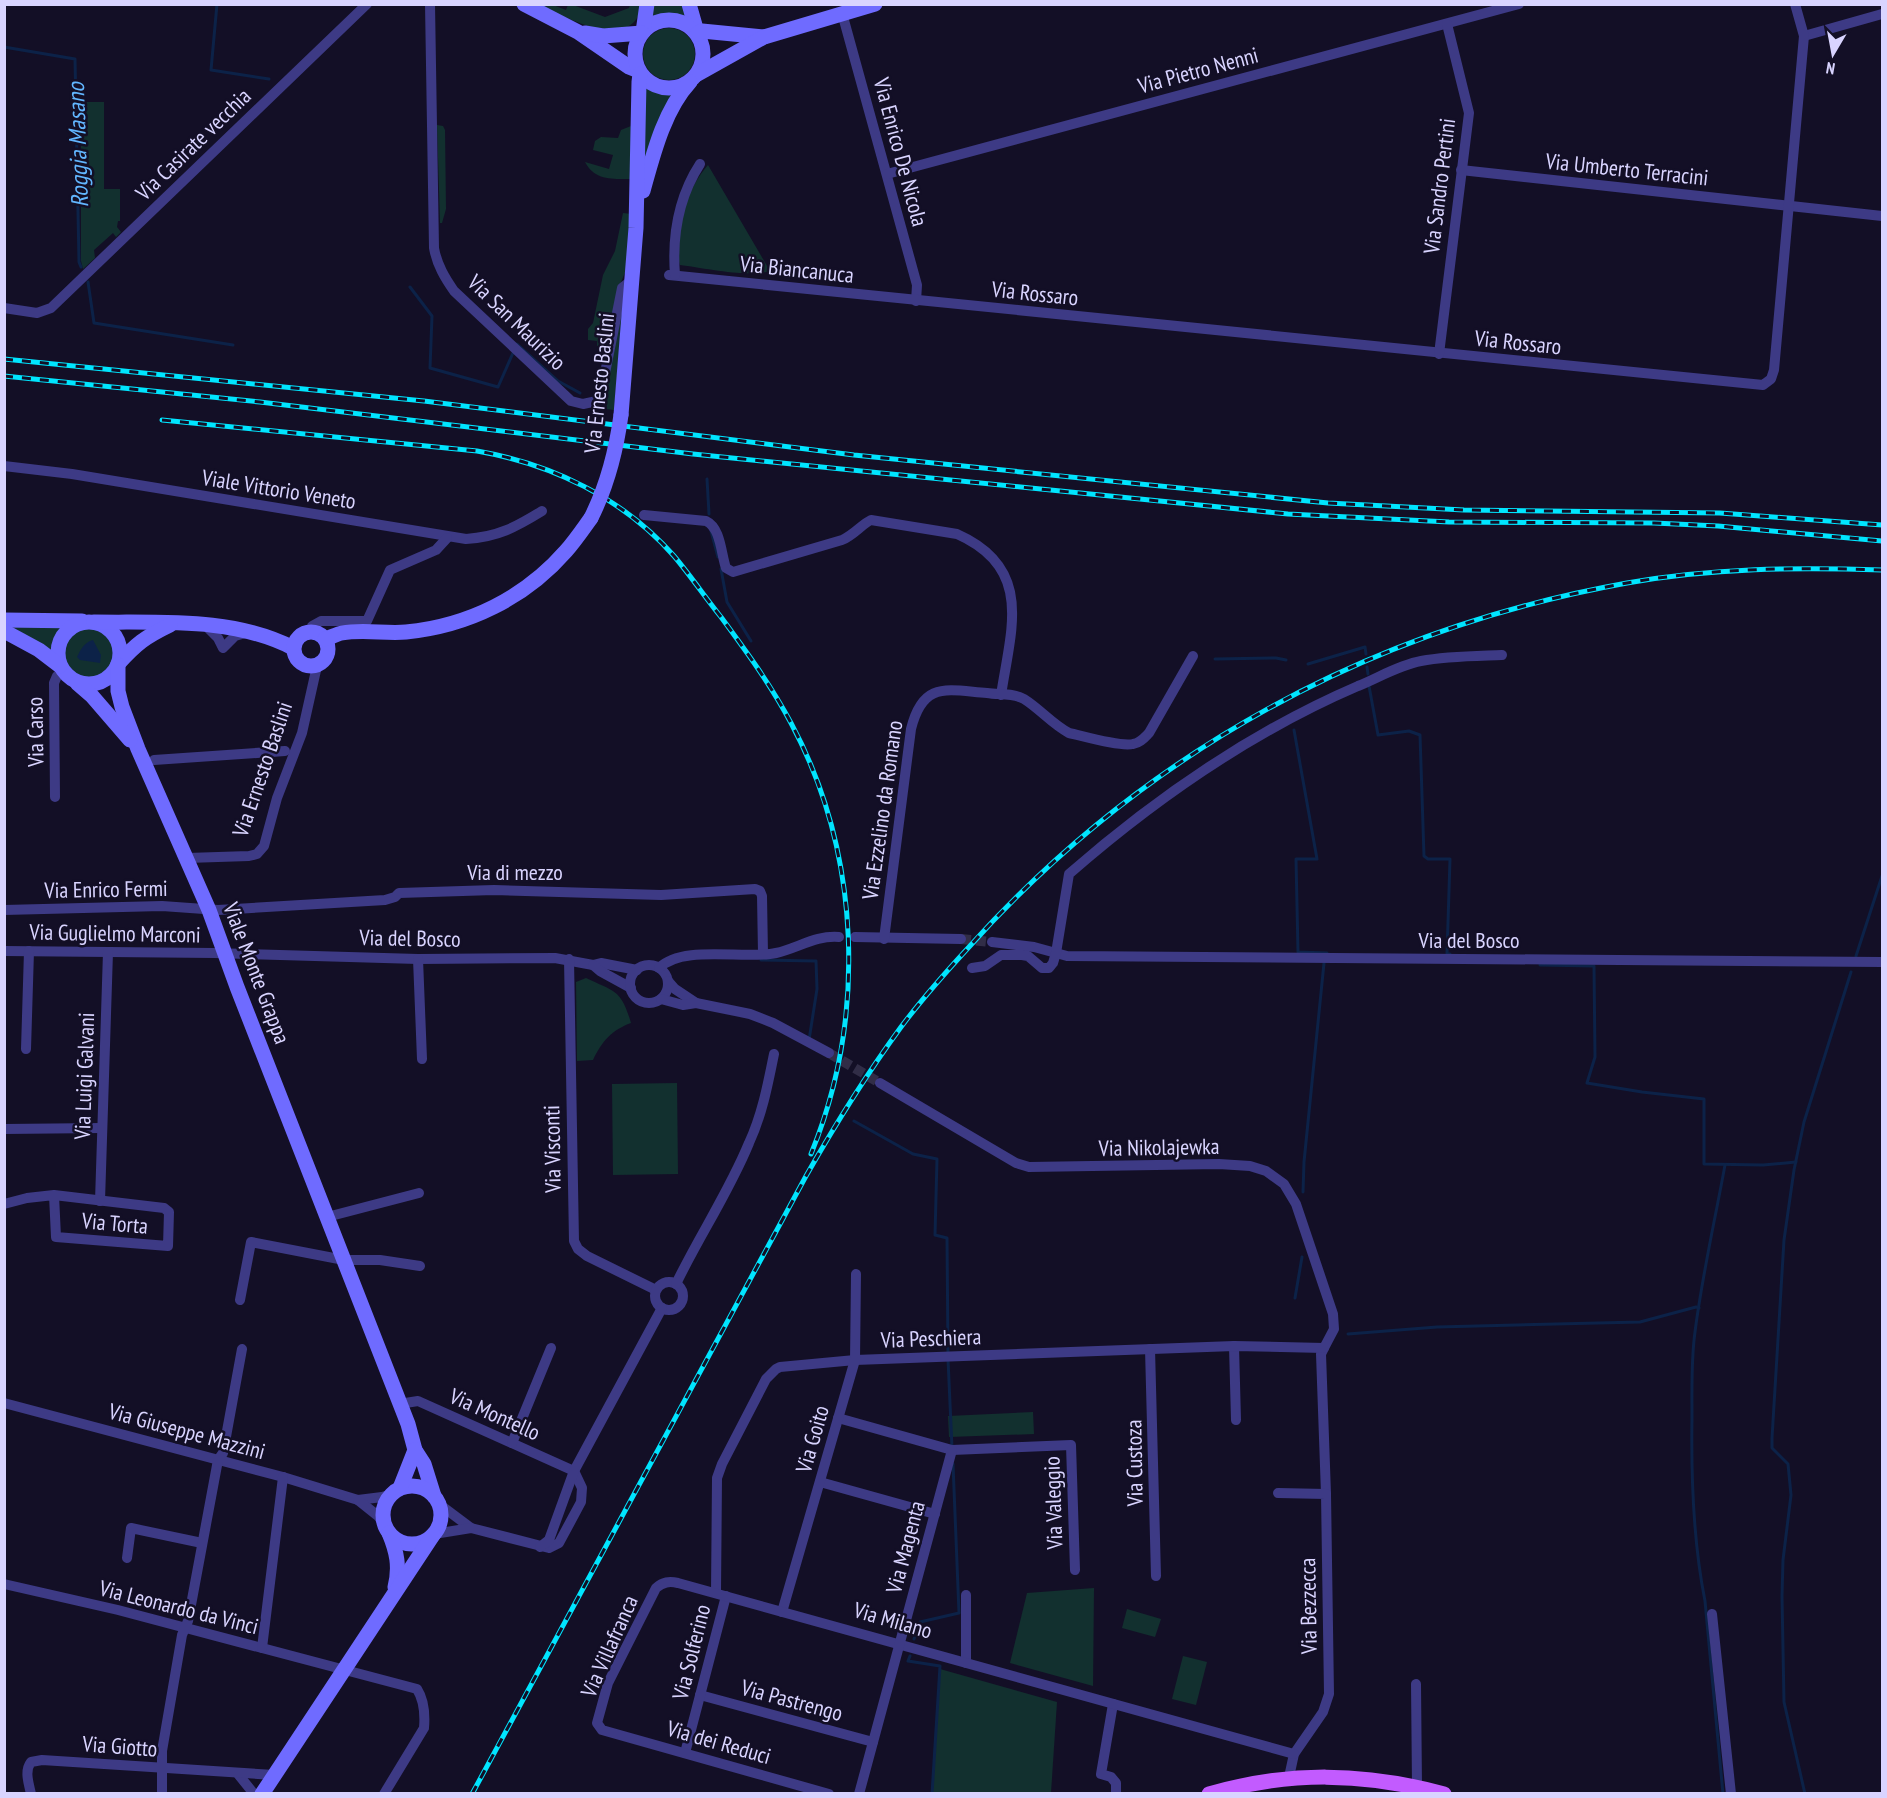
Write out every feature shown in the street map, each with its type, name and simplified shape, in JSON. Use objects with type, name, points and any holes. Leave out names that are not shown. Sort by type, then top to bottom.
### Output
[{"type":"main road","points":[[524,4],[578,32],[640,72],[654,85],[665,88],[676,88],[764,37],[875,4]]},
{"type":"main road","points":[[640,72],[634,56],[642,32],[647,4]]},
{"type":"main road","points":[[689,4],[695,33]]},
{"type":"main road","points":[[578,32],[603,36],[642,32],[656,23],[671,20],[686,25],[702,44],[701,66],[694,77]]},
{"type":"main road","points":[[695,33],[702,31],[764,37]]},
{"type":"main road","points":[[594,43],[626,77],[632,88],[638,111]]},
{"type":"main road","name":"Via Ernesto Baslini","points":[[91,622],[176,623],[236,628],[271,637],[312,641],[343,633],[404,632],[430,629],[494,608],[532,584],[567,551],[591,518],[607,483],[613,463],[621,415],[637,211],[640,72]]},
{"type":"main road","name":"Via Ernesto Baslini","points":[[637,211],[651,162],[664,128],[681,92],[694,77]]},
{"type":"main road","points":[[4,620],[91,622],[110,630],[116,637],[120,655],[118,665],[112,673],[96,683],[87,684],[64,672],[57,657],[62,636],[69,628],[78,623],[91,622]]},
{"type":"main road","name":"Via Ernesto Baslini","points":[[118,665],[135,645],[147,636],[176,623]]},
{"type":"main road","name":"Viale Monte Grappa","points":[[4,631],[39,650],[93,696],[138,749]]},
{"type":"main road","name":"Via Ernesto Baslini","points":[[312,641],[325,660],[317,666]]},
{"type":"main road","points":[[312,641],[296,658],[303,665],[317,666]]},
{"type":"main road","name":"Viale Monte Grappa","points":[[118,665],[118,691],[122,707],[138,749],[209,910],[436,1500]]},
{"type":"main road","points":[[393,1596],[398,1566],[396,1551],[387,1529],[383,1508],[408,1473],[415,1450]]},
{"type":"main road","points":[[261,1794],[433,1535],[441,1518],[436,1500],[418,1486],[396,1491]]},
{"type":"main road","points":[[387,1529],[403,1543],[421,1543],[433,1535]]},
{"type":"main road","points":[[1209,1794],[1242,1784],[1289,1778],[1365,1778],[1393,1781],[1444,1794]]},
{"type":"street","name":"Via Casirate vecchia","points":[[4,308],[37,313],[46,311],[367,4]]},
{"type":"street","name":"Via San Maurizio","points":[[430,4],[434,248],[436,260],[450,285],[571,402],[583,405],[597,401],[602,393],[622,288],[632,280]]},
{"type":"street","name":"Via Pietro Nenni","points":[[887,174],[1519,4]]},
{"type":"street","points":[[1795,4],[1804,36],[1882,14]]},
{"type":"street","name":"Via Enrico De Nicola","points":[[842,13],[917,285],[916,301]]},
{"type":"street","name":"Via Sandro Pertini","points":[[1439,354],[1468,113],[1447,24]]},
{"type":"street","name":"Via Rossaro","points":[[916,301],[1751,385],[1765,384],[1771,379],[1774,370],[1804,36]]},
{"type":"street","name":"Via Biancanuca","points":[[700,164],[684,195],[679,213],[672,275],[916,301]]},
{"type":"street","name":"Via Umberto Terracini","points":[[1461,170],[1882,216]]},
{"type":"street","name":"Viale Vittorio Veneto","points":[[4,466],[83,476],[447,538],[484,538],[501,534],[542,511]]},
{"type":"street","points":[[644,515],[706,520],[711,523],[716,529],[726,568],[734,572],[842,540],[854,535],[871,520],[957,534],[968,539],[992,557],[1006,580],[1012,597],[1012,616],[1001,695]]},
{"type":"street","points":[[312,641],[312,626],[321,621],[367,621],[390,570],[436,550],[447,538]]},
{"type":"street","points":[[206,626],[223,648],[236,636],[252,631]]},
{"type":"street","points":[[972,968],[985,966],[1001,955],[1028,956],[1038,966],[1046,969],[1052,966],[1069,874],[1136,818],[1214,763],[1271,728],[1318,704],[1419,661],[1503,655]]},
{"type":"street","name":"Via Ezzelino da Romano","points":[[884,939],[911,729],[915,713],[929,696],[943,690],[1014,696],[1026,700],[1069,733],[1133,744],[1149,733],[1193,656]]},
{"type":"street","name":"Via Ernesto Baslini","points":[[187,858],[249,856],[257,854],[264,846],[277,798],[302,733],[317,666]]},
{"type":"street","name":"Via Carso","points":[[55,797],[54,683],[57,676],[64,672]]},
{"type":"street","points":[[154,760],[285,752]]},
{"type":"street","name":"Via di mezzo","points":[[209,910],[385,900],[399,893],[494,890],[661,895],[755,889],[760,891],[762,896],[763,954]]},
{"type":"street","name":"Via Enrico Fermi","points":[[4,910],[162,906],[209,910]]},
{"type":"street","points":[[659,968],[667,962],[693,955],[775,953],[820,938],[839,937]]},
{"type":"street","points":[[855,938],[962,939]]},
{"type":"street","name":"Via del Bosco","points":[[992,942],[1034,947],[1067,956],[1882,962]]},
{"type":"street","name":"Via Guglielmo Marconi","points":[[4,951],[225,954]]},
{"type":"street","points":[[26,1049],[28,951]]},
{"type":"street","name":"Via Luigi Galvani","points":[[100,1201],[108,952]]},
{"type":"street","name":"Via del Bosco","points":[[225,954],[418,959],[569,959],[637,970]]},
{"type":"street","points":[[683,958],[668,979],[667,991],[661,999],[651,1003],[643,1002],[636,997],[631,988],[632,978],[637,970],[646,966],[659,968],[668,979],[675,989],[696,1003]]},
{"type":"street","points":[[418,959],[422,1059]]},
{"type":"street","name":"Via Visconti","points":[[569,959],[574,1241],[578,1249],[587,1256],[656,1290]]},
{"type":"street","name":"Via del Bosco","points":[[593,964],[600,971],[631,988]]},
{"type":"street","points":[[661,999],[683,1005],[696,1003],[750,1014],[773,1023],[829,1053]]},
{"type":"street","points":[[676,1284],[735,1174],[750,1141],[765,1096],[774,1054]]},
{"type":"street","name":"Via Nikolajewka","points":[[880,1083],[1016,1163],[1029,1167],[1219,1164],[1250,1166],[1266,1171],[1284,1184],[1296,1204],[1333,1314],[1334,1329],[1321,1354],[1326,1494]]},
{"type":"street","points":[[4,1129],[102,1128]]},
{"type":"street","points":[[327,1217],[419,1193]]},
{"type":"street","name":"Via Torta","points":[[4,1204],[54,1195],[167,1209],[169,1215],[168,1246],[56,1237],[54,1195]]},
{"type":"street","points":[[240,1300],[251,1242],[344,1260],[380,1260],[420,1266]]},
{"type":"street","name":"Via Goito","points":[[782,1612],[855,1360],[856,1274]]},
{"type":"street","points":[[664,1282],[676,1284],[682,1291],[681,1302],[672,1309],[662,1308],[655,1300],[656,1290],[664,1282]]},
{"type":"street","points":[[540,1547],[549,1540],[574,1471],[662,1308]]},
{"type":"street","name":"Via Peschiera","points":[[721,1595],[717,1478],[766,1378],[780,1367],[855,1360],[1234,1346],[1325,1345]]},
{"type":"street","points":[[1234,1346],[1236,1420]]},
{"type":"street","points":[[512,1443],[551,1348]]},
{"type":"street","points":[[162,1794],[162,1751],[218,1460],[224,1453],[242,1349]]},
{"type":"street","name":"Via Custoza","points":[[1150,1349],[1156,1576]]},
{"type":"street","name":"Via Montello","points":[[399,1404],[418,1401],[574,1471]]},
{"type":"street","name":"Via Giuseppe Mazzini","points":[[4,1403],[283,1477],[358,1500],[378,1516],[387,1529]]},
{"type":"street","points":[[838,1418],[952,1450]]},
{"type":"street","name":"Via Valeggio","points":[[952,1450],[1071,1445],[1074,1570]]},
{"type":"street","name":"Via Magenta","points":[[859,1794],[952,1450]]},
{"type":"street","points":[[436,1500],[471,1528],[549,1548],[560,1543],[582,1496],[582,1488],[574,1471]]},
{"type":"street","points":[[262,1648],[283,1477]]},
{"type":"street","points":[[820,1482],[935,1514]]},
{"type":"street","name":"Via Giuseppe Mazzini","points":[[358,1500],[382,1497],[396,1491]]},
{"type":"street","points":[[568,1491],[578,1491],[582,1496]]},
{"type":"street","points":[[1278,1493],[1326,1494]]},
{"type":"street","name":"Via Bezzecca","points":[[1294,1754],[1323,1712],[1329,1694],[1326,1494]]},
{"type":"street","points":[[127,1558],[131,1528],[202,1544]]},
{"type":"street","points":[[433,1535],[471,1528]]},
{"type":"street","name":"Via Milano","points":[[662,1583],[678,1583],[1294,1754]]},
{"type":"street","name":"Via Villafranca","points":[[599,1727],[597,1723],[608,1683],[656,1588],[662,1583]]},
{"type":"street","name":"Via Leonardo da Vinci","points":[[4,1584],[185,1628],[417,1689],[421,1695],[425,1719],[424,1728],[384,1794]]},
{"type":"street","name":"Via Solferino","points":[[685,1753],[721,1595]]},
{"type":"street","points":[[966,1595],[966,1663]]},
{"type":"street","points":[[1712,1614],[1731,1794]]},
{"type":"street","points":[[1416,1684],[1417,1786]]},
{"type":"street","name":"Via Pastrengo","points":[[700,1695],[873,1742]]},
{"type":"street","points":[[1113,1704],[1101,1774],[1111,1777],[1116,1783],[1116,1794]]},
{"type":"street","name":"Via dei Reduci","points":[[599,1727],[602,1730],[829,1794]]},
{"type":"street","points":[[1289,1778],[1294,1754]]},
{"type":"street","name":"Via Giotto","points":[[31,1794],[28,1771],[31,1762],[36,1761],[274,1775]]},
{"type":"street","points":[[238,1774],[254,1794]]},
{"type":"green space","points":[[684,4],[686,20],[670,16],[651,20],[653,5]]},
{"type":"green space","points":[[539,5],[553,5],[566,10],[568,5],[573,5],[605,17],[629,8],[630,5],[642,5],[636,20],[625,28],[612,30],[581,23]]},
{"type":"green space","points":[[669,28],[679,30],[687,36],[693,44],[695,54],[693,64],[687,72],[679,78],[669,80],[659,78],[651,72],[645,64],[643,54],[645,44],[651,36],[659,30]]},
{"type":"green space","points":[[645,85],[655,91],[671,94],[643,176]]},
{"type":"green space","points":[[81,102],[104,102],[104,189],[120,189],[120,221],[117,227],[121,232],[116,237],[113,233],[94,250],[95,258],[83,269],[81,261]]},
{"type":"green space","points":[[437,125],[443,126],[445,130],[446,209],[442,223],[440,223]]},
{"type":"green space","points":[[631,126],[633,179],[605,178],[594,173],[585,162],[609,169],[613,155],[593,150],[595,141],[601,137],[618,138],[621,130]]},
{"type":"green space","points":[[708,165],[770,271],[739,273],[680,265],[679,226],[694,186]]},
{"type":"green space","points":[[623,213],[632,214],[626,270],[619,287],[624,295],[614,410],[606,409],[607,347],[597,346],[597,341],[588,340],[588,329],[593,323],[603,275],[615,251]]},
{"type":"green space","points":[[5,622],[63,626],[55,639],[53,653]]},
{"type":"green space","points":[[82,627],[94,627],[104,632],[111,639],[115,648],[113,666],[106,674],[96,679],[85,680],[75,677],[64,662],[65,642],[71,634]]},
{"type":"green space","points":[[586,978],[616,993],[624,1004],[631,1023],[608,1037],[593,1060],[577,1061],[576,982]]},
{"type":"green space","points":[[677,1083],[678,1174],[613,1175],[612,1084]]},
{"type":"green space","points":[[1033,1412],[1034,1434],[949,1437],[948,1416]]},
{"type":"green space","points":[[1094,1588],[1093,1686],[1010,1663],[1027,1593]]},
{"type":"green space","points":[[1127,1609],[1161,1619],[1155,1637],[1122,1628]]},
{"type":"green space","points":[[1183,1656],[1207,1662],[1196,1705],[1172,1699]]},
{"type":"green space","points":[[940,1669],[1057,1702],[1051,1793],[931,1793]]},
{"type":"water","points":[[93,640],[101,655],[100,663],[80,660],[77,657],[85,645]]},
{"type":"waterway","points":[[217,4],[211,70],[269,79]]},
{"type":"waterway","name":"Roggia Masano","points":[[4,47],[75,59],[79,262],[81,267]]},
{"type":"waterway","name":"Roggia Masano","points":[[88,282],[94,323],[233,345]]},
{"type":"waterway","points":[[410,287],[432,316],[430,368],[498,387],[513,353]]},
{"type":"waterway","points":[[517,344],[558,381],[580,393]]},
{"type":"waterway","points":[[707,479],[709,514]]},
{"type":"waterway","points":[[711,531],[718,557]]},
{"type":"waterway","points":[[721,569],[727,602],[751,641]]},
{"type":"waterway","points":[[1308,664],[1365,647],[1366,654]]},
{"type":"waterway","points":[[1215,659],[1276,658],[1286,660]]},
{"type":"waterway","points":[[1367,667],[1368,674]]},
{"type":"waterway","points":[[1369,686],[1378,735],[1409,731],[1420,735],[1424,856],[1428,859],[1450,859],[1447,954],[1450,954]]},
{"type":"waterway","points":[[1294,730],[1317,859],[1296,859],[1298,952],[1327,953]]},
{"type":"waterway","points":[[1856,956],[1882,876]]},
{"type":"waterway","points":[[761,960],[816,961],[817,989],[809,1040]]},
{"type":"waterway","points":[[1303,1192],[1324,963]]},
{"type":"waterway","points":[[1540,965],[1594,966],[1595,1057],[1587,1083],[1704,1099],[1704,1164],[1763,1165],[1796,1162]]},
{"type":"waterway","points":[[1805,1794],[1784,1702],[1783,1560],[1791,1495],[1788,1464],[1772,1448],[1772,1438],[1784,1240],[1794,1170],[1804,1122],[1851,972]]},
{"type":"waterway","points":[[854,1121],[913,1154],[937,1159],[935,1235],[947,1238],[948,1353]]},
{"type":"waterway","points":[[1723,1794],[1705,1601],[1695,1533],[1692,1385],[1698,1311],[1725,1165]]},
{"type":"waterway","points":[[1295,1298],[1302,1257]]},
{"type":"waterway","points":[[1348,1334],[1437,1327],[1640,1322],[1699,1308]]},
{"type":"waterway","points":[[948,1359],[952,1448]]},
{"type":"waterway","points":[[914,1639],[920,1622],[959,1613],[953,1464]]},
{"type":"waterway","points":[[910,1656],[908,1661],[940,1666],[932,1794]]},
{"type":"tunnel","points":[[961,939],[992,942]]},
{"type":"tunnel","points":[[829,1053],[880,1083]]},
{"type":"railway","points":[[4,359],[424,401],[854,455],[1328,503],[1464,510],[1720,513],[1882,525]]},
{"type":"railway","points":[[4,376],[260,402],[693,454],[1288,514],[1449,522],[1654,523],[1718,526],[1882,541]]},
{"type":"railway","points":[[162,420],[477,451],[505,457],[559,475],[609,501],[654,535],[674,556],[740,643],[783,709],[814,774],[832,826],[843,881],[848,936],[848,992],[841,1047],[829,1102],[811,1154]]},
{"type":"railway","points":[[472,1794],[806,1176],[840,1119],[875,1063],[917,1006],[942,976],[1037,877],[1110,814],[1186,758],[1267,709],[1352,667],[1440,632],[1532,604],[1659,578],[1754,570],[1882,570]]}]
